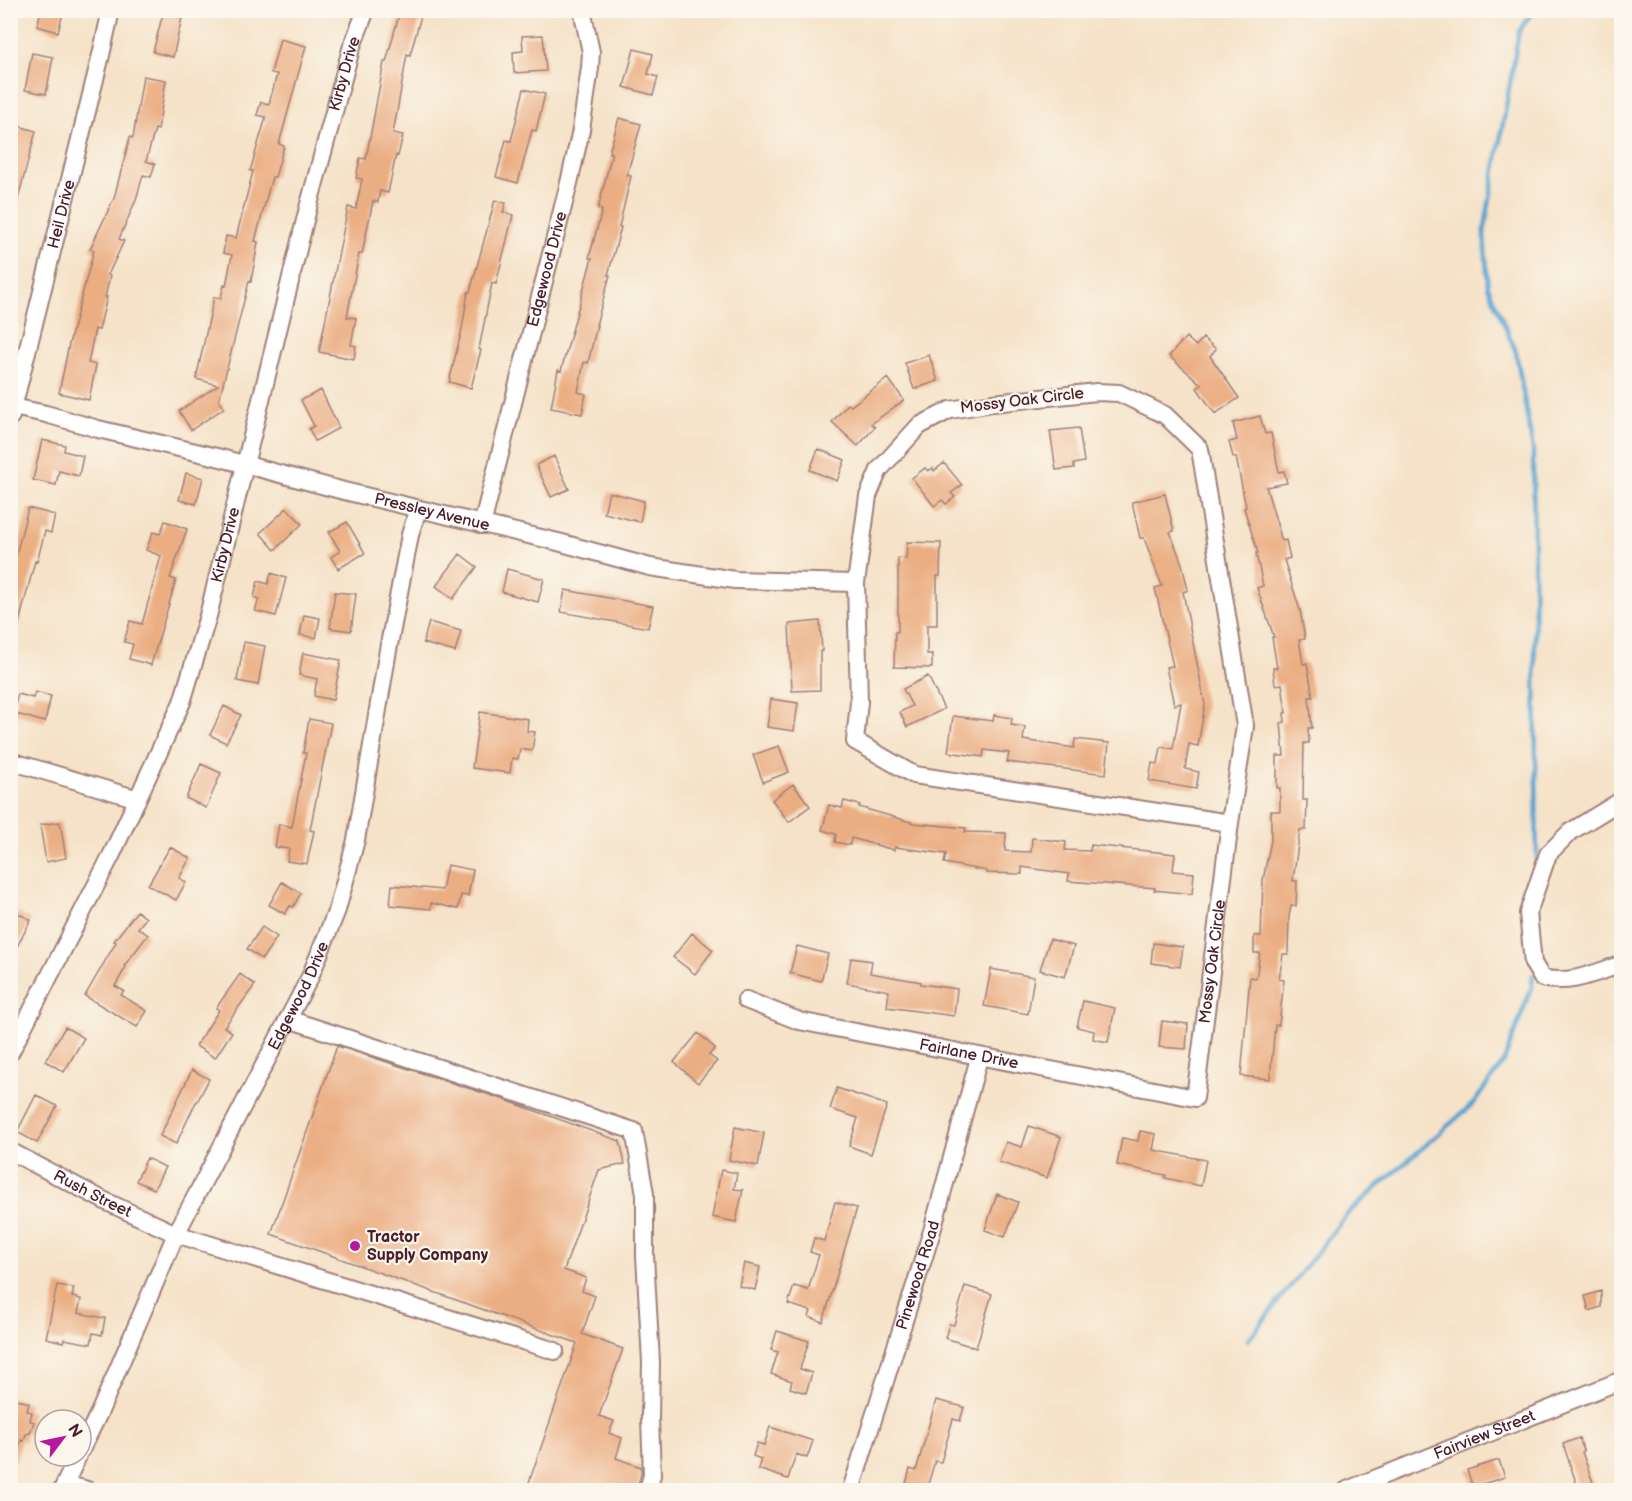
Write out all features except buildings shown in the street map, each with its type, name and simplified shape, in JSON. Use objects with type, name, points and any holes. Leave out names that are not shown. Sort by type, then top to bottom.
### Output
[{"type":"street","name":"Heil Drive","points":[[12,412],[111,10]]},
{"type":"street","name":"Kirby Drive","points":[[10,1053],[112,854],[182,702],[208,615],[287,287],[344,72],[366,10]]},
{"type":"street","name":"Edgewood Drive","points":[[482,525],[581,130],[591,52],[582,10]]},
{"type":"street","name":"Mossy Oak Circle","points":[[1195,1098],[1230,823],[1245,726],[1200,449],[1165,415],[1119,393],[1097,392],[950,410],[919,426],[879,470],[868,496],[856,583],[859,702],[855,741],[915,775],[1230,823]]},
{"type":"street","name":"Pressley Avenue","points":[[12,412],[45,414],[650,567],[735,580],[856,583]]},
{"type":"street","name":"Edgewood Drive","points":[[93,1425],[176,1234],[318,960],[337,910],[356,840],[390,639],[410,535],[418,509]]},
{"type":"street","points":[[10,761],[138,799]]},
{"type":"street","points":[[1622,800],[1570,832],[1548,854],[1527,913],[1533,963],[1542,978],[1558,981],[1569,980],[1622,964]]},
{"type":"street","name":"Fairlane Drive","points":[[746,1000],[799,1021],[979,1058],[1195,1098]]},
{"type":"street","points":[[288,1019],[634,1131],[645,1194],[645,1256],[651,1362],[652,1475],[648,1491]]},
{"type":"street","name":"Pinewood Road","points":[[851,1491],[932,1231],[979,1058]]},
{"type":"street","name":"Rush Street","points":[[10,1151],[105,1201],[176,1234],[555,1351]]},
{"type":"street","name":"Fairview Street","points":[[1347,1491],[1622,1380]]},
{"type":"street","points":[[72,1468],[63,1487],[87,1491]]},
{"type":"waterway","points":[[1534,10],[1519,31],[1484,233],[1488,286],[1516,352],[1533,450],[1537,865]]},
{"type":"waterway","points":[[1537,925],[1538,907]]},
{"type":"waterway","points":[[1248,1340],[1348,1213],[1474,1103],[1504,1061],[1532,986],[1533,975]]},
{"type":"place","name":"Tractor Supply Company","points":[[355,1246]]}]
